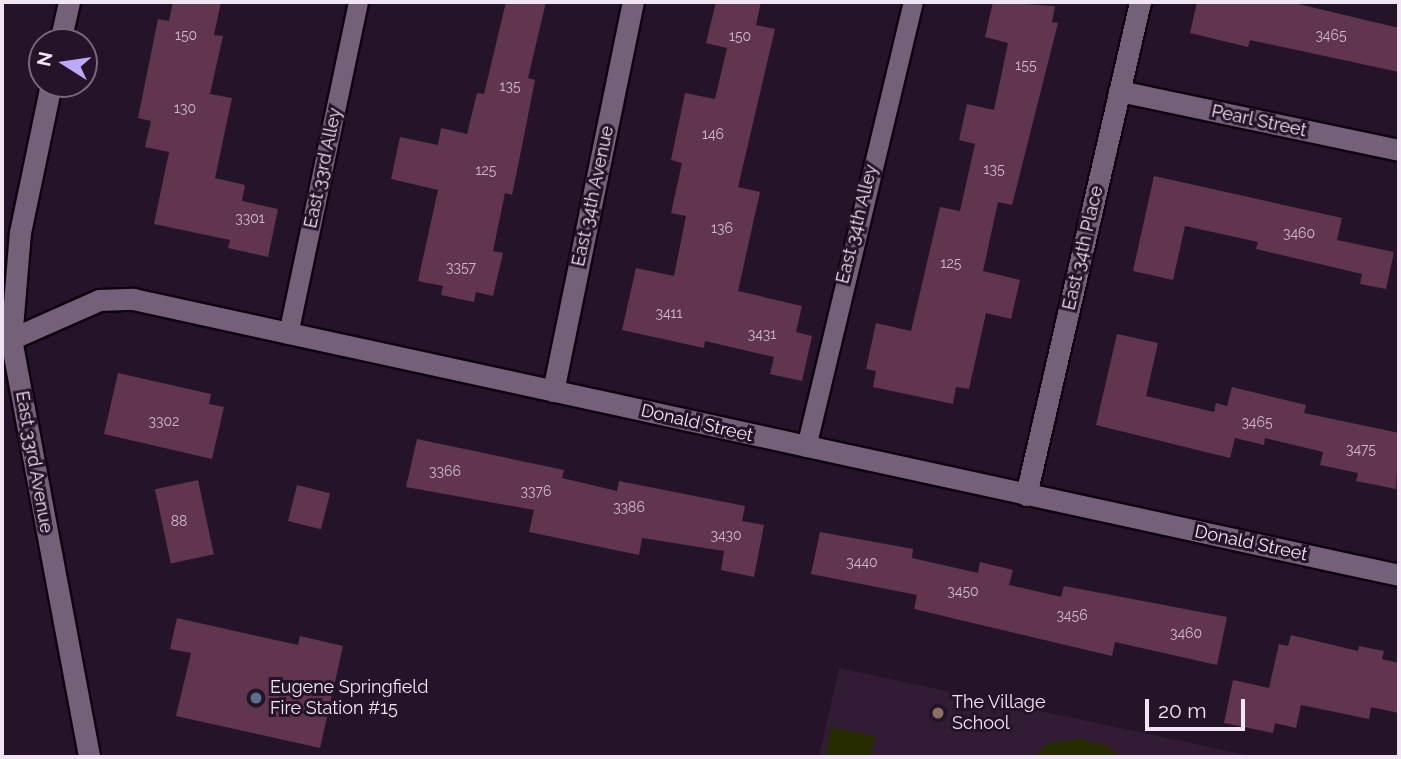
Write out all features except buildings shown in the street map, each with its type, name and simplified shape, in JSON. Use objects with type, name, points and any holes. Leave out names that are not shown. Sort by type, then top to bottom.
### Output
[{"type":"street","points":[[63,28],[69,2]]},
{"type":"street","name":"East 34th Avenue","points":[[553,391],[633,2]]},
{"type":"street","name":"East 34th Place","points":[[1026,495],[1140,2]]},
{"type":"street","name":"Pearl Street","points":[[1119,91],[1399,150]]},
{"type":"street","name":"East 33rd Avenue","points":[[48,98],[20,232],[6,341],[89,757]]},
{"type":"street","name":"Donald Street","points":[[6,341],[99,300],[133,299],[1399,575]]},
{"type":"lane","name":"East 33rd Alley","points":[[288,334],[358,2]]},
{"type":"lane","name":"East 34th Alley","points":[[806,447],[913,2]]},
{"type":"shaded area","name":"The Village School","points":[[839,668],[1256,757],[819,757]]},
{"type":"green space","points":[[831,727],[875,736],[871,757],[825,757]]},
{"type":"green space","points":[[1080,739],[1106,745],[1120,757],[1035,757],[1048,743]]},
{"type":"place","name":"Eugene Springfield Fire Station #15","points":[[256,698]]},
{"type":"place","name":"The Village School","points":[[938,713]]}]
